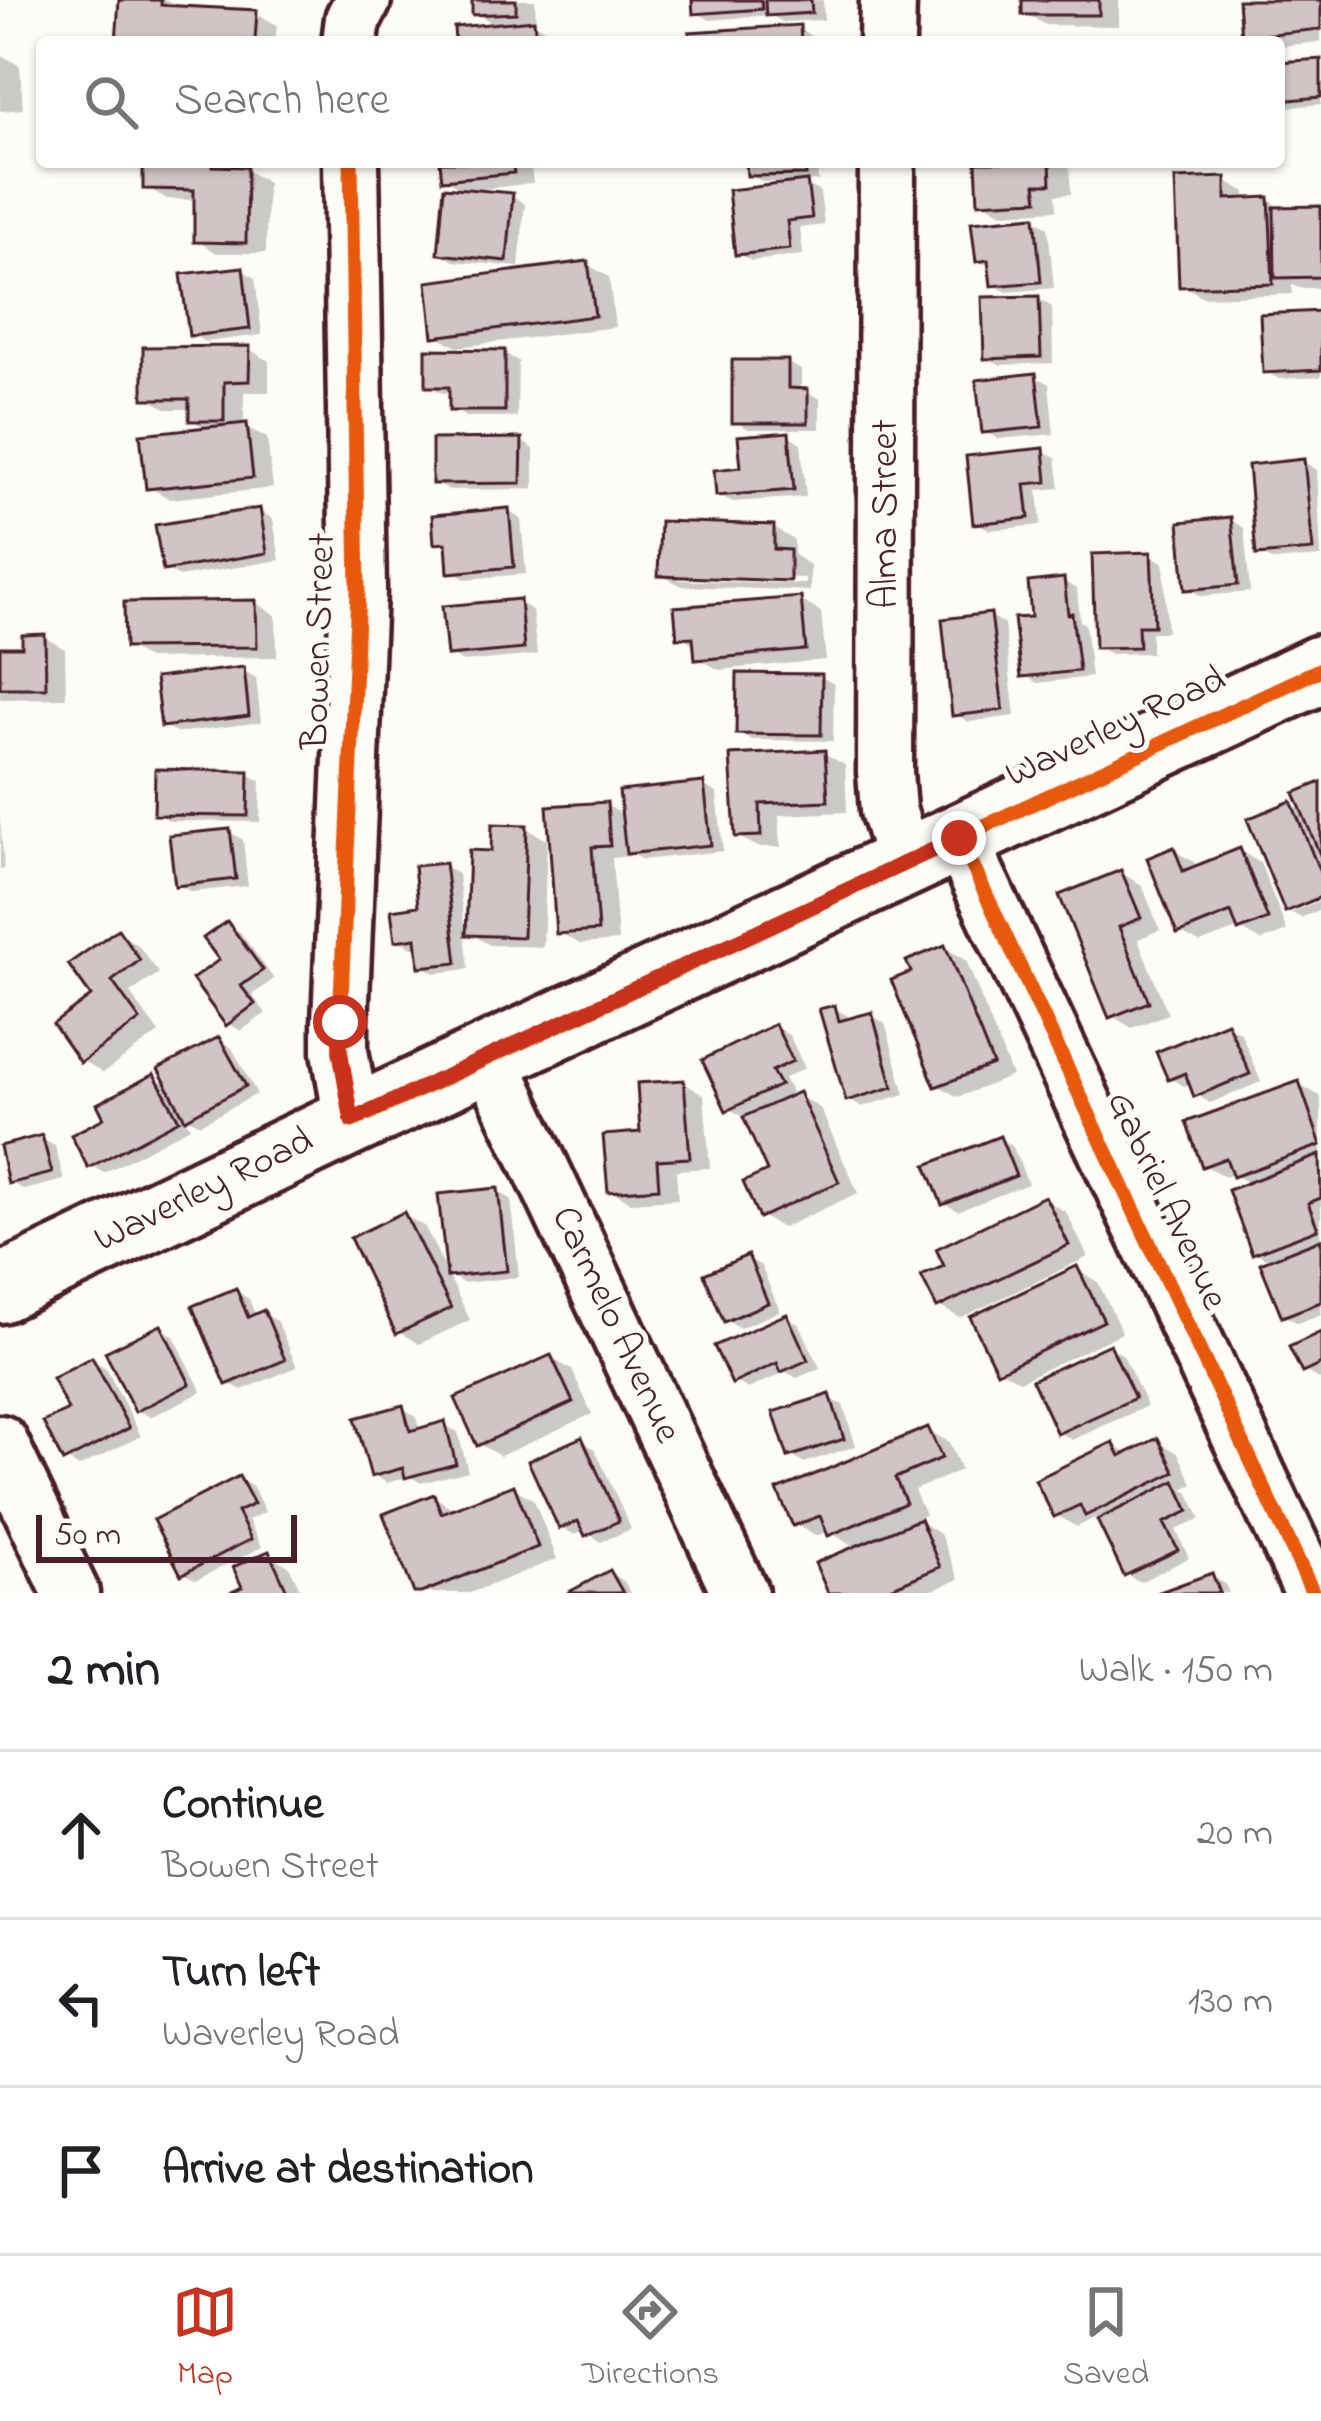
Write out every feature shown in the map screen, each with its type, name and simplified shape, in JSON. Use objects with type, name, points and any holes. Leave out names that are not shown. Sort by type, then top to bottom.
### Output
[{"type":"main road","name":"Waverley Road","points":[[0,1289],[1321,669]]},
{"type":"street","points":[[351,36],[363,0]]},
{"type":"street","points":[[887,0],[887,36]]},
{"type":"street","name":"Bowen Street","points":[[351,168],[358,591],[340,1037],[352,1120]]},
{"type":"street","name":"Alma Street","points":[[887,168],[885,772],[888,810],[932,850]]},
{"type":"street","name":"Gabriel Avenue","points":[[932,850],[1313,1593]]},
{"type":"street","name":"Carmelo Avenue","points":[[488,1057],[740,1593]]},
{"type":"street","points":[[0,1443],[71,1593]]},
{"type":"building","points":[[119,0],[257,10],[255,36],[116,36]]},
{"type":"building","points":[[472,0],[516,0],[516,13],[472,15]]},
{"type":"building","points":[[692,0],[761,0],[762,9],[693,14]]},
{"type":"building","points":[[765,0],[811,0],[812,13],[766,16]]},
{"type":"building","points":[[1022,0],[1099,0],[1099,15],[1022,15]]},
{"type":"building","points":[[1238,0],[1321,0],[1321,29],[1241,36]]},
{"type":"building","points":[[534,20],[535,36],[455,36],[454,27]]},
{"type":"building","points":[[800,25],[801,36],[689,36],[689,32]]},
{"type":"building","points":[[1321,59],[1321,97],[1285,100],[1285,62]]},
{"type":"building","points":[[143,168],[247,168],[246,243],[194,242],[194,190],[143,189]]},
{"type":"building","points":[[441,168],[513,168],[514,173],[442,180]]},
{"type":"building","points":[[746,168],[805,168],[806,175],[747,176]]},
{"type":"building","points":[[976,168],[1050,168],[1051,184],[1036,184],[1038,200],[978,203]]},
{"type":"building","points":[[1226,177],[1226,199],[1269,197],[1273,284],[1179,287],[1175,179]]},
{"type":"building","points":[[807,181],[812,218],[787,221],[790,249],[735,255],[728,190]]},
{"type":"building","points":[[444,187],[513,193],[507,261],[438,254]]},
{"type":"building","points":[[1321,206],[1321,277],[1275,278],[1274,207]]},
{"type":"building","points":[[1035,216],[1041,282],[991,286],[988,260],[976,262],[971,222]]},
{"type":"building","points":[[588,261],[595,316],[433,337],[427,282]]},
{"type":"building","points":[[243,267],[250,329],[189,336],[181,274]]},
{"type":"building","points":[[1039,296],[1041,357],[984,359],[982,297]]},
{"type":"building","points":[[1321,311],[1321,370],[1263,373],[1260,314]]},
{"type":"building","points":[[250,346],[249,381],[224,382],[224,421],[189,421],[189,399],[143,399],[143,347]]},
{"type":"building","points":[[426,349],[505,350],[505,411],[449,411],[449,387],[426,387]]},
{"type":"building","points":[[732,360],[788,360],[788,388],[808,389],[808,423],[732,423]]},
{"type":"building","points":[[1036,373],[1042,427],[982,433],[976,380]]},
{"type":"building","points":[[247,423],[253,478],[146,489],[140,434]]},
{"type":"building","points":[[789,432],[794,490],[716,496],[714,470],[741,467],[738,436]]},
{"type":"building","points":[[522,438],[521,483],[432,484],[432,439]]},
{"type":"building","points":[[1044,448],[1047,482],[1025,484],[1029,518],[973,524],[966,456]]},
{"type":"building","points":[[1304,459],[1313,550],[1256,555],[1248,465]]},
{"type":"building","points":[[260,508],[267,553],[163,571],[155,525]]},
{"type":"building","points":[[509,508],[514,567],[448,573],[446,543],[434,544],[432,515]]},
{"type":"building","points":[[1231,517],[1238,585],[1185,590],[1179,522]]},
{"type":"building","points":[[660,521],[774,525],[774,549],[790,550],[790,581],[658,576]]},
{"type":"building","points":[[1151,552],[1154,626],[1138,626],[1139,647],[1095,648],[1092,554]]},
{"type":"building","points":[[1064,578],[1079,671],[1021,677],[1014,618],[1031,617],[1028,582]]},
{"type":"building","points":[[801,597],[806,650],[695,660],[693,637],[677,638],[674,607]]},
{"type":"building","points":[[520,599],[524,649],[447,656],[442,606]]},
{"type":"building","points":[[256,600],[257,647],[125,648],[124,602]]},
{"type":"building","points":[[991,613],[1003,710],[952,716],[942,619]]},
{"type":"building","points":[[45,634],[46,688],[0,688],[0,647],[22,647],[22,635]]},
{"type":"building","points":[[244,667],[249,716],[161,727],[155,678]]},
{"type":"building","points":[[737,673],[822,674],[821,735],[736,734]]},
{"type":"building","points":[[825,750],[828,801],[760,804],[761,836],[735,837],[730,755]]},
{"type":"building","points":[[155,769],[249,771],[248,816],[154,815]]},
{"type":"building","points":[[704,782],[711,845],[626,854],[619,791]]},
{"type":"building","points":[[1321,782],[1321,857],[1294,793]]},
{"type":"building","points":[[1291,801],[1321,875],[1321,897],[1285,912],[1247,819]]},
{"type":"building","points":[[607,802],[610,846],[592,847],[598,931],[556,934],[547,806]]},
{"type":"building","points":[[492,824],[527,825],[523,937],[466,935],[469,850],[491,851]]},
{"type":"building","points":[[230,829],[236,879],[175,886],[169,835]]},
{"type":"building","points":[[1174,847],[1183,871],[1240,848],[1268,919],[1238,931],[1231,912],[1177,934],[1147,858]]},
{"type":"building","points":[[445,863],[457,963],[419,967],[416,938],[395,941],[391,910],[418,906],[414,866]]},
{"type":"building","points":[[1121,870],[1141,918],[1119,927],[1149,1002],[1109,1018],[1059,895]]},
{"type":"building","points":[[227,921],[263,970],[241,986],[255,1004],[226,1026],[192,979],[219,960],[203,938]]},
{"type":"building","points":[[118,929],[140,960],[112,981],[140,1020],[80,1063],[53,1024],[91,996],[68,964]]},
{"type":"building","points":[[945,945],[993,1065],[935,1087],[891,980],[911,972],[906,961]]},
{"type":"building","points":[[835,1005],[839,1021],[872,1012],[893,1087],[846,1101],[819,1009]]},
{"type":"building","points":[[1227,1022],[1250,1074],[1194,1097],[1185,1073],[1168,1080],[1156,1052]]},
{"type":"building","points":[[775,1024],[793,1061],[772,1071],[780,1085],[726,1111],[702,1060]]},
{"type":"building","points":[[219,1037],[246,1086],[185,1119],[158,1069]]},
{"type":"building","points":[[154,1074],[179,1120],[88,1168],[71,1135],[104,1118],[97,1104]]},
{"type":"building","points":[[684,1080],[690,1158],[657,1160],[659,1188],[608,1192],[603,1135],[640,1132],[637,1083]]},
{"type":"building","points":[[1299,1081],[1321,1145],[1233,1177],[1226,1158],[1202,1167],[1186,1122]]},
{"type":"building","points":[[799,1092],[839,1182],[759,1218],[743,1182],[767,1171],[743,1117]]},
{"type":"building","points":[[42,1135],[52,1173],[8,1184],[0,1146]]},
{"type":"building","points":[[1000,1136],[1016,1176],[942,1205],[926,1165]]},
{"type":"building","points":[[1320,1155],[1321,1198],[1308,1203],[1318,1229],[1252,1254],[1228,1190]]},
{"type":"building","points":[[498,1188],[507,1271],[447,1277],[438,1194]]},
{"type":"building","points":[[1045,1196],[1069,1245],[937,1308],[921,1276],[944,1266],[936,1249]]},
{"type":"building","points":[[404,1212],[451,1308],[396,1334],[350,1238]]},
{"type":"building","points":[[1321,1239],[1321,1302],[1282,1317],[1260,1263]]},
{"type":"building","points":[[748,1255],[768,1303],[724,1322],[704,1274]]},
{"type":"building","points":[[1077,1266],[1104,1321],[997,1372],[970,1317]]},
{"type":"building","points":[[236,1288],[248,1317],[264,1310],[285,1360],[226,1385],[192,1306]]},
{"type":"building","points":[[787,1314],[808,1360],[781,1372],[777,1363],[732,1384],[714,1346]]},
{"type":"building","points":[[161,1325],[190,1384],[135,1412],[105,1352]]},
{"type":"building","points":[[1321,1332],[1321,1364],[1302,1373],[1289,1347]]},
{"type":"building","points":[[1110,1344],[1135,1398],[1057,1434],[1032,1380]]},
{"type":"building","points":[[551,1355],[573,1402],[477,1446],[455,1398]]},
{"type":"building","points":[[92,1357],[129,1428],[63,1462],[43,1422],[68,1410],[52,1378]]},
{"type":"building","points":[[830,1394],[844,1439],[788,1457],[773,1412]]},
{"type":"building","points":[[403,1405],[410,1431],[445,1421],[456,1464],[405,1478],[403,1468],[371,1477],[355,1418]]},
{"type":"building","points":[[928,1427],[942,1458],[895,1478],[906,1503],[828,1536],[820,1516],[793,1526],[777,1490]]},
{"type":"building","points":[[582,1437],[619,1521],[585,1536],[578,1521],[559,1529],[528,1461]]},
{"type":"building","points":[[1158,1438],[1175,1472],[1085,1516],[1080,1505],[1054,1517],[1035,1480],[1113,1442],[1120,1456]]},
{"type":"building","points":[[239,1476],[254,1504],[237,1512],[251,1539],[181,1575],[153,1520]]},
{"type":"building","points":[[1175,1481],[1189,1511],[1164,1523],[1178,1550],[1124,1576],[1097,1520]]},
{"type":"building","points":[[514,1485],[538,1547],[414,1593],[383,1514],[434,1494],[441,1513]]},
{"type":"building","points":[[920,1519],[940,1567],[879,1593],[828,1593],[815,1563]]},
{"type":"building","points":[[269,1551],[288,1593],[229,1593],[242,1587],[233,1567]]},
{"type":"building","points":[[610,1570],[623,1593],[567,1593]]},
{"type":"building","points":[[1212,1573],[1220,1593],[1157,1593]]},
{"type":"cycle path","points":[[351,168],[358,591],[340,1051],[352,1121],[1321,669]]},
{"type":"cycle path","points":[[959,837],[1313,1593]]},
{"type":"route","points":[[340,1022],[352,1120],[959,838]]}]
